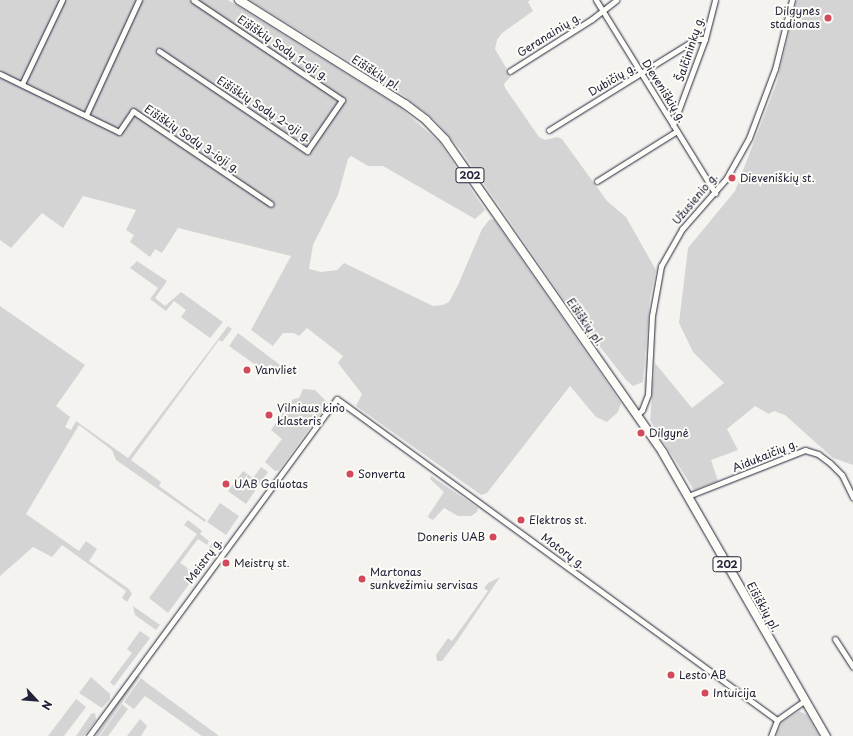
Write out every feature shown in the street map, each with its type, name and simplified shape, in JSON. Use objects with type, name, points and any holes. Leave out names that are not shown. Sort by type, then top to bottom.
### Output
[{"type":"main road","name":"Eišiškių pl.","points":[[239,0],[405,104],[436,129],[637,415],[688,496],[804,701],[826,736]]},
{"type":"street","points":[[22,84],[62,0]]},
{"type":"street","points":[[86,115],[140,0]]},
{"type":"street","name":"Eišiškių Sodų 1-oji g.","points":[[193,0],[342,100]]},
{"type":"street","name":"Dieveniškių g.","points":[[596,0],[715,193]]},
{"type":"street","name":"Geranainių g.","points":[[510,71],[603,11],[616,0]]},
{"type":"street","name":"Šalčininkų g.","points":[[673,125],[705,39],[716,0]]},
{"type":"street","name":"Užusienio g.","points":[[637,415],[646,404],[648,394],[652,316],[658,275],[666,255],[682,229],[715,193],[743,150],[763,106],[777,62],[792,0]]},
{"type":"street","name":"Dubičių g.","points":[[549,130],[696,39],[705,39]]},
{"type":"street","name":"Eišiškių Sodų 2-oji g.","points":[[159,51],[307,151],[342,100]]},
{"type":"street","name":"Eišiškių Sodų 3-ioji g.","points":[[0,74],[119,132],[133,111],[271,204]]},
{"type":"street","points":[[596,181],[677,131]]},
{"type":"street","name":"Motorų g.","points":[[337,399],[777,720]]},
{"type":"street","name":"Meistrų g.","points":[[89,736],[337,399]]},
{"type":"street","name":"Aidukaičių g.","points":[[688,496],[805,450],[818,454],[842,475],[853,498]]},
{"type":"street","points":[[835,639],[853,667]]},
{"type":"street","points":[[771,736],[777,720],[804,701]]},
{"type":"shaded area","points":[[0,0],[228,0],[401,108],[439,142],[485,210],[475,219],[383,166],[368,166],[351,156],[348,159],[338,195],[313,245],[309,269],[321,272],[337,270],[344,263],[433,306],[443,305],[449,302],[458,285],[482,229],[490,219],[494,220],[621,403],[618,412],[607,422],[596,417],[570,386],[487,493],[481,495],[356,406],[362,394],[338,363],[343,356],[307,328],[299,336],[294,333],[283,333],[273,346],[251,330],[291,256],[178,228],[162,253],[155,249],[150,257],[130,242],[134,235],[126,230],[136,210],[83,196],[63,228],[42,213],[11,248],[0,240]]},
{"type":"shaded area","points":[[250,0],[530,0],[528,2],[533,11],[502,33],[497,40],[495,49],[511,76],[504,84],[505,88],[539,137],[545,140],[557,137],[562,139],[607,201],[626,217],[656,270],[650,298],[643,382],[633,386],[626,380],[569,307],[460,149],[436,121],[402,94]]},
{"type":"shaded area","points":[[797,0],[853,0],[853,465],[833,458],[785,415],[774,411],[769,414],[755,406],[727,429],[738,450],[711,460],[718,481],[694,490],[650,420],[655,363],[692,408],[724,383],[693,352],[679,323],[688,248],[735,191],[777,82]]},
{"type":"shaded area","points":[[137,261],[167,281],[155,298],[165,306],[181,292],[223,322],[210,338],[181,317],[186,310],[174,301],[166,311],[150,299],[158,288],[130,268]]},
{"type":"shaded area","points":[[0,306],[85,365],[56,406],[70,417],[65,427],[71,430],[76,421],[128,458],[228,326],[232,329],[222,342],[219,340],[131,460],[161,482],[159,486],[206,520],[205,522],[116,460],[112,450],[79,425],[26,514],[79,551],[86,541],[97,549],[89,561],[129,589],[132,594],[127,602],[122,598],[126,591],[62,545],[52,557],[33,547],[0,576]]},
{"type":"shaded area","points":[[238,333],[288,371],[285,375],[270,364],[264,371],[229,346]]},
{"type":"shaded area","points":[[303,389],[315,390],[328,403],[279,470],[275,471],[265,462],[282,439],[271,430],[293,399],[299,398]]},
{"type":"shaded area","points":[[261,467],[268,472],[246,504],[228,491],[243,471],[253,478]]},
{"type":"shaded area","points":[[431,476],[478,508],[477,512],[471,516],[458,516],[444,508],[433,520],[429,518],[428,516],[444,492],[430,479]]},
{"type":"shaded area","points":[[220,503],[239,516],[226,535],[207,522]]},
{"type":"shaded area","points":[[188,520],[202,531],[200,534],[209,541],[207,545],[198,539],[180,563],[192,571],[212,543],[217,546],[168,613],[149,598],[197,534],[184,525]]},
{"type":"shaded area","points":[[500,577],[455,644],[442,661],[437,661],[436,655],[448,638],[452,641],[488,591],[484,588],[488,583]]},
{"type":"shaded area","points":[[133,606],[160,625],[156,630],[135,615]]},
{"type":"shaded area","points":[[140,631],[150,638],[114,686],[110,682],[132,653],[127,649]]},
{"type":"shaded area","points":[[137,675],[140,677],[99,736],[95,736]]},
{"type":"shaded area","points":[[91,677],[110,694],[110,699],[102,708],[79,693]]},
{"type":"shaded area","points":[[141,678],[219,736],[202,736],[145,696],[134,709],[124,702]]},
{"type":"shaded area","points":[[76,699],[86,707],[64,736],[48,736]]},
{"type":"shaded area","points":[[122,704],[128,709],[108,736],[100,736]]},
{"type":"shaded area","points":[[799,711],[807,715],[819,736],[776,736],[782,722]]},
{"type":"shaded area","points":[[95,713],[96,720],[84,736],[76,736],[91,714]]},
{"type":"shaded area","points":[[140,719],[147,726],[141,736],[127,736]]},
{"type":"place","name":"Dilgynės stadionas","points":[[828,18]]},
{"type":"place","name":"Dieveniškių st.","points":[[732,178]]},
{"type":"place","name":"Vanvliet","points":[[247,370]]},
{"type":"place","name":"Vilniaus kino klasteris","points":[[269,415]]},
{"type":"place","name":"Dilgynė","points":[[641,433]]},
{"type":"place","name":"Sonverta","points":[[350,474]]},
{"type":"place","name":"UAB Galuotas","points":[[226,484]]},
{"type":"place","name":"Elektros st.","points":[[521,520]]},
{"type":"place","name":"Doneris UAB","points":[[493,537]]},
{"type":"place","name":"Meistrų st.","points":[[226,563]]},
{"type":"place","name":"Martonas sunkvežimiu servisas","points":[[362,579]]},
{"type":"place","name":"Lesto AB","points":[[671,675]]},
{"type":"place","name":"Intuicija","points":[[705,693]]}]
